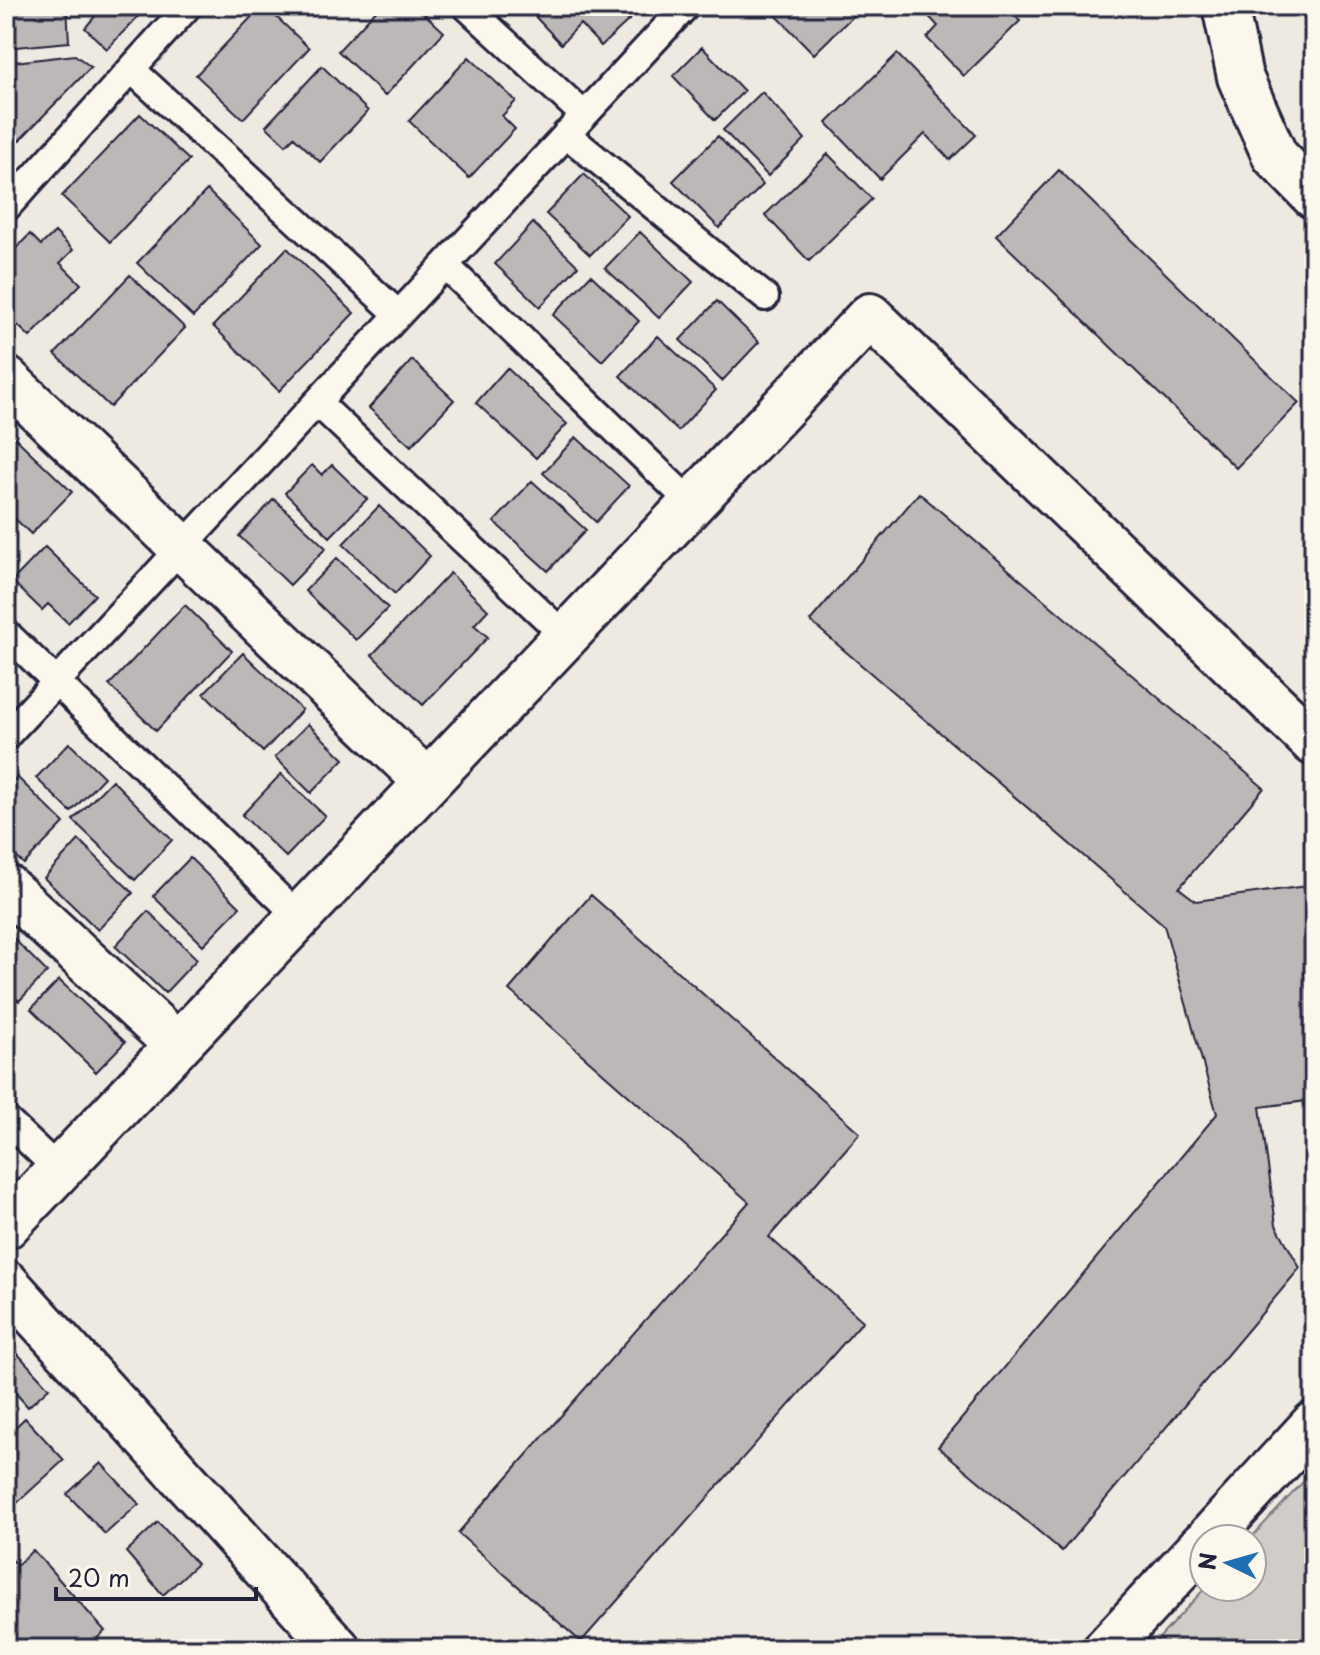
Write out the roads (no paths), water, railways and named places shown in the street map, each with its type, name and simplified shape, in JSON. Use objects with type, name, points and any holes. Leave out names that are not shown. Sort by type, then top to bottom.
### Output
[{"type":"street","points":[[1225,6],[1240,77],[1275,156],[1314,196]]},
{"type":"street","points":[[6,1226],[870,316],[1314,743]]},
{"type":"street","points":[[6,379],[427,782]]},
{"type":"street","points":[[6,887],[177,1045]]},
{"type":"street","points":[[6,1283],[338,1649]]},
{"type":"street","points":[[1223,1523],[1314,1424]]},
{"type":"street","points":[[1106,1649],[1188,1560]]},
{"type":"lane","points":[[6,208],[188,6]]},
{"type":"lane","points":[[466,6],[584,115]]},
{"type":"lane","points":[[6,736],[686,6]]},
{"type":"lane","points":[[131,69],[398,314]]},
{"type":"lane","points":[[566,134],[765,297]]},
{"type":"lane","points":[[445,265],[691,503]]},
{"type":"lane","points":[[317,402],[565,636]]},
{"type":"lane","points":[[6,633],[299,917]]},
{"type":"lane","points":[[6,1120],[59,1170]]}]
